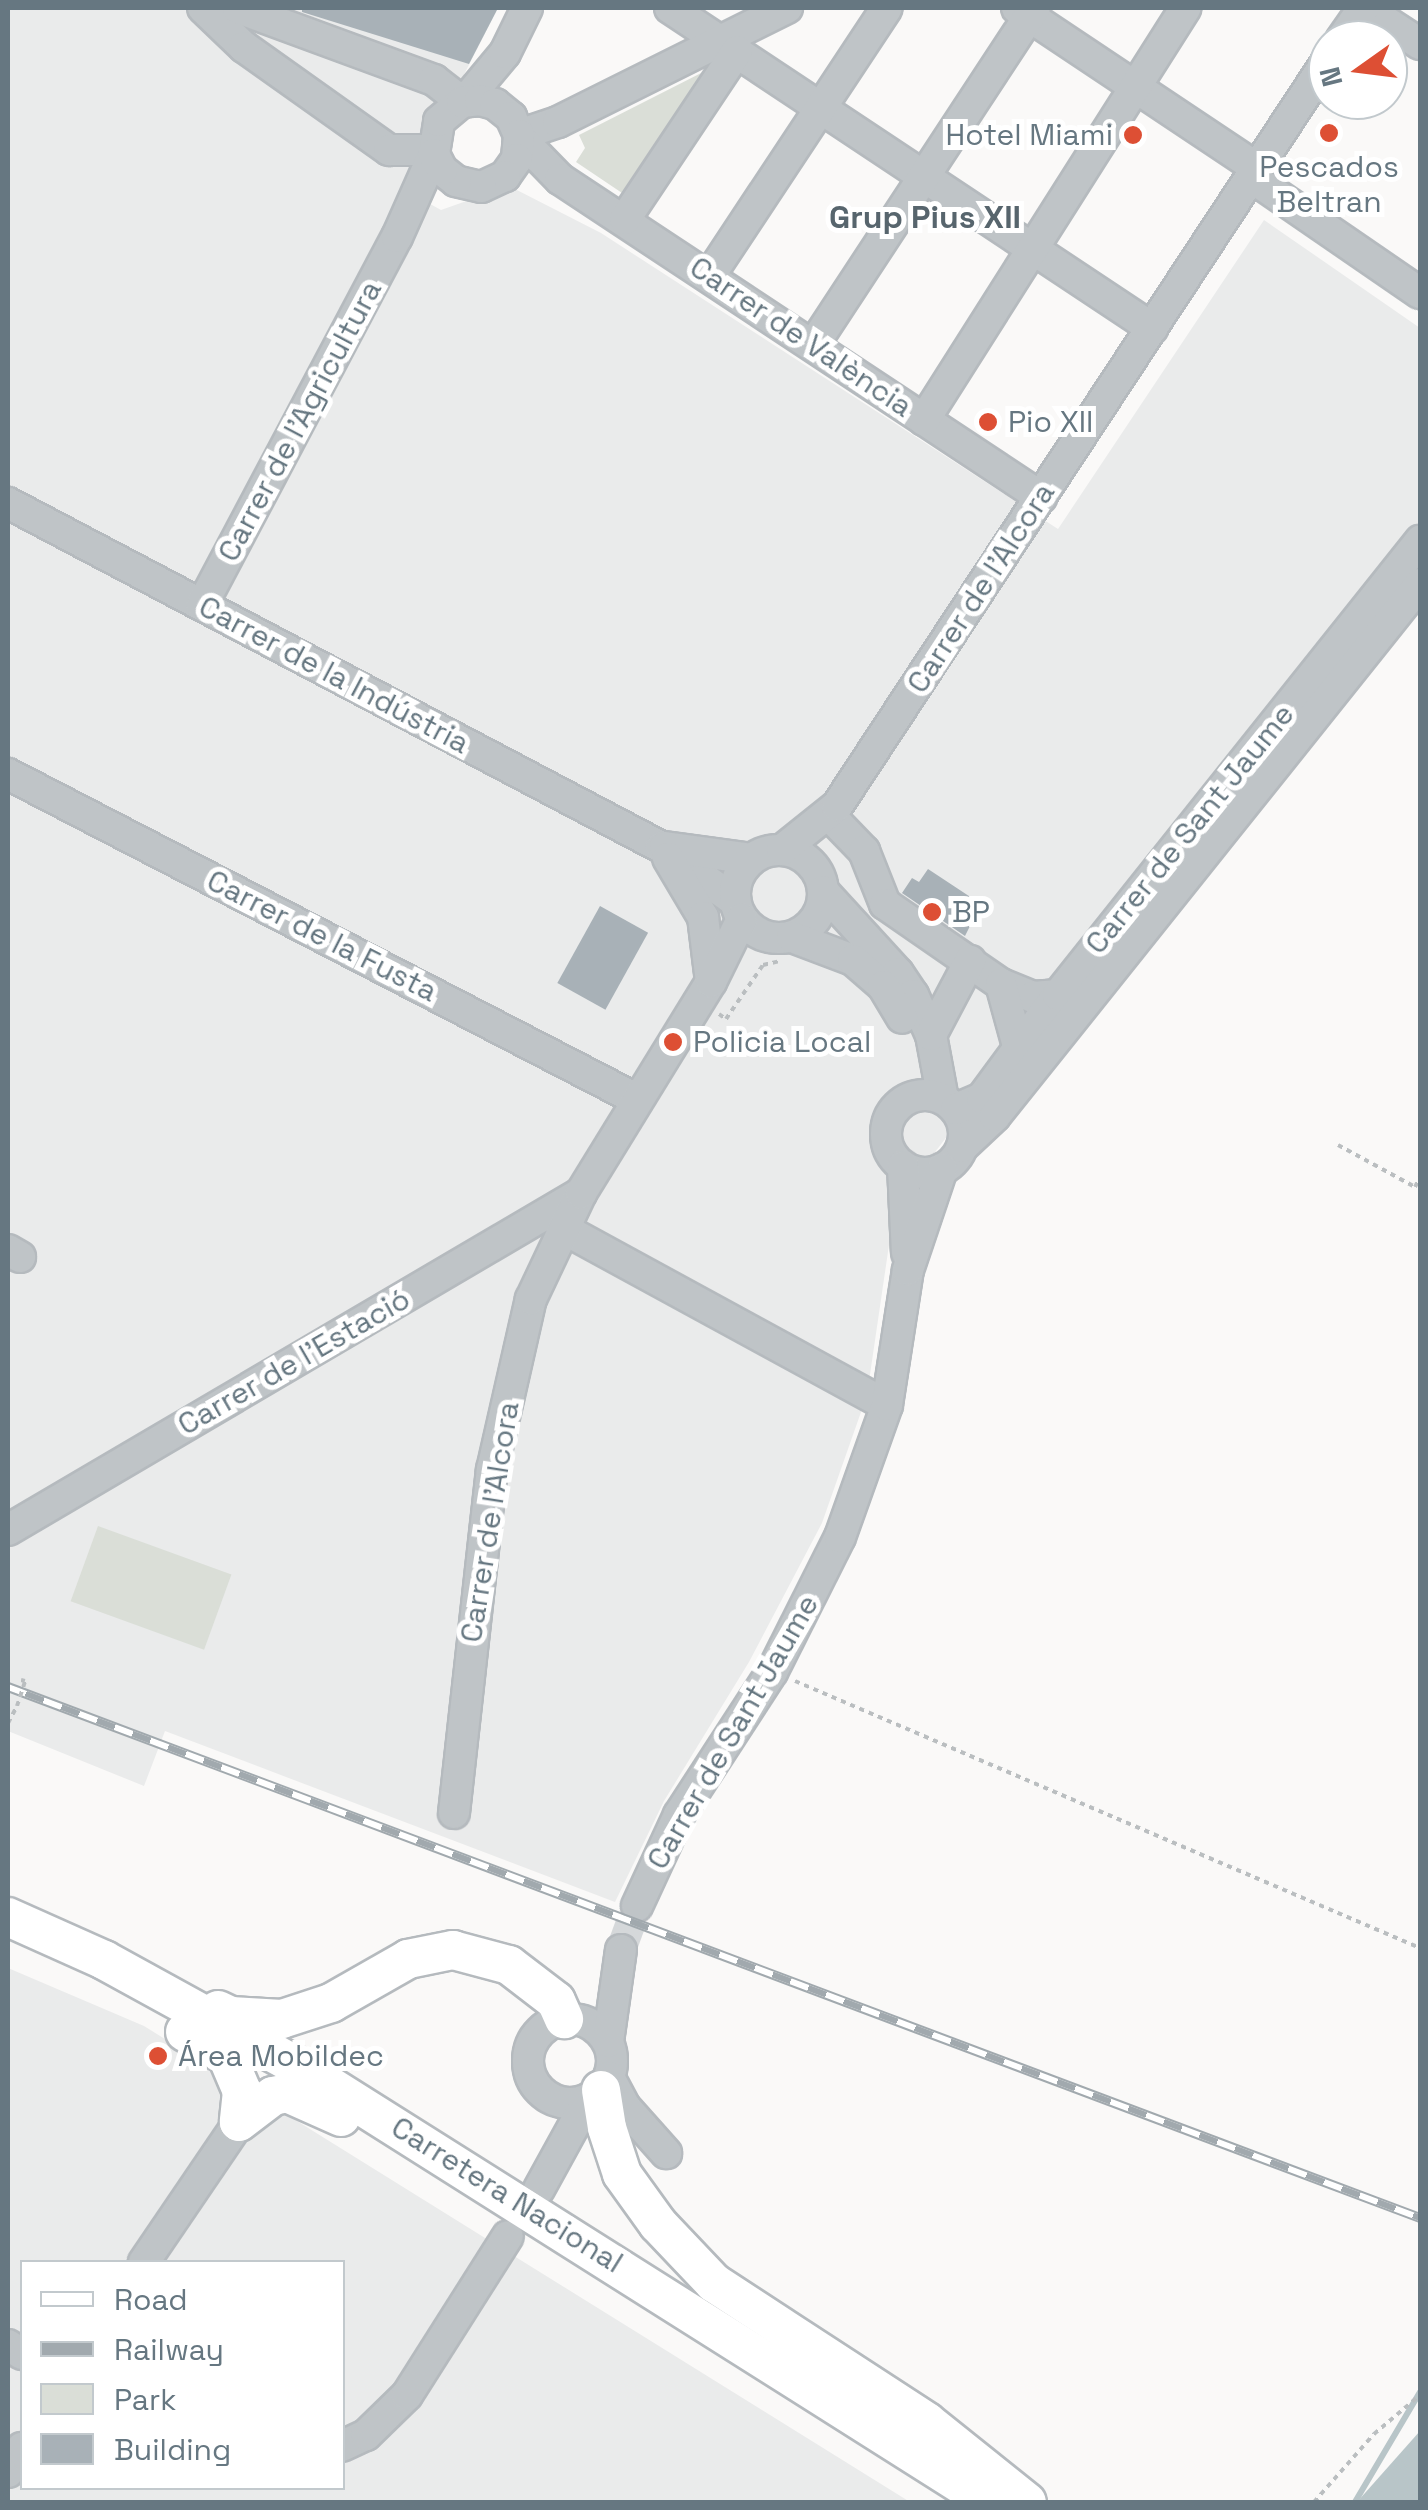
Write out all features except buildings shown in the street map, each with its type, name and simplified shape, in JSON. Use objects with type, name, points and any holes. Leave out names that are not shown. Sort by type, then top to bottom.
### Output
[{"type":"main road","name":"Carretera Nacional","points":[[8,1916],[302,2084],[952,2502]]},
{"type":"main road","name":"Carretera Nacional","points":[[8,1941],[107,1973],[434,2147],[989,2502]]},
{"type":"main road","points":[[107,1973],[150,1974],[231,2016],[282,2020],[331,2003],[408,1959],[453,1950],[508,1966],[556,2001],[568,2018]]},
{"type":"main road","points":[[107,1973],[133,2004],[227,2056],[242,2091],[239,2122]]},
{"type":"main road","points":[[600,2089],[622,2174],[658,2224],[714,2283],[927,2422],[1027,2502]]},
{"type":"main road","points":[[239,2122],[272,2096],[287,2092],[371,2129]]},
{"type":"street","points":[[203,8],[244,47],[389,150],[434,152]]},
{"type":"street","points":[[238,8],[434,80],[474,102],[511,117],[519,136],[517,159],[504,176],[481,186],[456,182],[442,170],[434,152],[439,121],[474,102],[527,8]]},
{"type":"street","points":[[670,8],[1152,328]]},
{"type":"street","points":[[519,136],[729,46],[787,8]]},
{"type":"street","points":[[710,275],[887,8]]},
{"type":"street","points":[[924,420],[1185,8]]},
{"type":"street","points":[[1364,8],[1420,44]]},
{"type":"street","points":[[814,344],[1027,10],[1420,294]]},
{"type":"street","points":[[625,219],[729,46]]},
{"type":"street","name":"Carrer de l'Alcora","points":[[705,991],[785,945],[816,920],[827,847],[1040,497],[1308,91]]},
{"type":"street","name":"Carrer de València","points":[[519,136],[560,179],[1040,497]]},
{"type":"street","name":"Carrer de l'Agricultura","points":[[202,605],[397,237],[434,152]]},
{"type":"street","name":"Carrer de València","points":[[504,176],[560,179]]},
{"type":"street","name":"Carrer de l'Agricultura","points":[[397,237],[456,182]]},
{"type":"street","name":"Carrer de la Indústria","points":[[8,503],[662,847],[739,910],[757,933],[785,945]]},
{"type":"street","name":"Carrer de Sant Jaume","points":[[950,1104],[982,1098],[1058,995],[1420,541]]},
{"type":"street","name":"Carrer de Sant Jaume","points":[[908,1270],[952,1158],[995,1116],[1420,584]]},
{"type":"street","name":"Carrer de la Fusta","points":[[8,774],[636,1099]]},
{"type":"street","points":[[662,847],[703,916],[705,991]]},
{"type":"street","name":"Carrer de la Indústria","points":[[662,847],[751,859]]},
{"type":"street","points":[[785,945],[853,960],[894,1002],[914,1043],[915,1078],[887,1123],[886,1135],[894,1158],[922,1173],[952,1158],[964,1134],[950,1104],[931,1036],[898,972],[853,924],[827,847]]},
{"type":"street","points":[[751,859],[782,850],[797,854],[827,847],[864,851],[885,904],[1001,984],[1032,997],[1058,995]]},
{"type":"street","name":"Carrer de l'Alcora","points":[[782,850],[827,847]]},
{"type":"street","name":"Carrer de l'Alcora","points":[[454,1813],[492,1470],[531,1299],[581,1194],[705,991],[739,910],[739,875],[751,859]]},
{"type":"street","points":[[853,924],[885,904]]},
{"type":"street","points":[[931,1036],[970,961]]},
{"type":"street","points":[[1001,984],[1018,1050]]},
{"type":"street","points":[[900,1103],[921,1094],[950,1104]]},
{"type":"street","name":"Carrer de Sant Jaume","points":[[637,1906],[679,1815],[772,1672],[840,1537],[887,1405],[908,1270],[903,1166]]},
{"type":"street","name":"Carrer de l'Estació","points":[[8,1530],[581,1194]]},
{"type":"street","points":[[562,1228],[887,1405]]},
{"type":"street","points":[[538,2189],[600,2089],[618,1958],[568,2018],[541,2029],[528,2051],[530,2076],[545,2096],[558,2156]]},
{"type":"street","points":[[568,2018],[593,2026],[608,2042]]},
{"type":"street","points":[[545,2096],[566,2104],[600,2089]]},
{"type":"street","points":[[600,2089],[625,2108],[666,2154]]},
{"type":"street","points":[[145,2260],[239,2122]]},
{"type":"street","points":[[345,2445],[366,2435],[407,2394],[508,2236]]},
{"type":"path","points":[[705,991],[726,1019],[762,965],[785,945]]},
{"type":"path","points":[[1338,1145],[1414,1186],[1420,1176]]},
{"type":"path","points":[[772,1672],[1420,1948]]},
{"type":"path","points":[[8,1723],[23,1680]]},
{"type":"path","points":[[1314,2502],[1374,2434],[1420,2395]]},
{"type":"shaded area","points":[[8,8],[498,8],[405,190],[441,210],[509,186],[601,233],[1058,529],[1264,220],[1420,328],[1420,522],[895,1204],[867,1395],[822,1523],[749,1662],[664,1801],[615,1902],[165,1731],[144,1786],[8,1731]]},
{"type":"shaded area","points":[[8,1968],[144,2026],[910,2502],[8,2502]]},
{"type":"shaded area","points":[[1420,2431],[1420,2502],[1357,2502]]},
{"type":"green space","points":[[713,67],[628,197],[576,162],[585,148],[579,135]]},
{"type":"green space","points":[[98,1526],[231,1575],[204,1650],[71,1601]]},
{"type":"waterway","points":[[1355,2502],[1420,2392]]},
{"type":"tunnel","points":[[621,1950],[637,1906]]},
{"type":"railway","points":[[8,1687],[1420,2218]]},
{"type":"place","name":"Pescados Beltran","points":[[1329,133]]},
{"type":"place","name":"Hotel Miami","points":[[1133,135]]},
{"type":"place","name":"Pio XII","points":[[988,422]]},
{"type":"place","name":"BP","points":[[932,912]]},
{"type":"place","name":"Policia Local","points":[[673,1042]]},
{"type":"place","name":"Área Mobildec","points":[[158,2056]]},
{"type":"district","name":"Grup Pius XII","points":[[925,217]]}]
